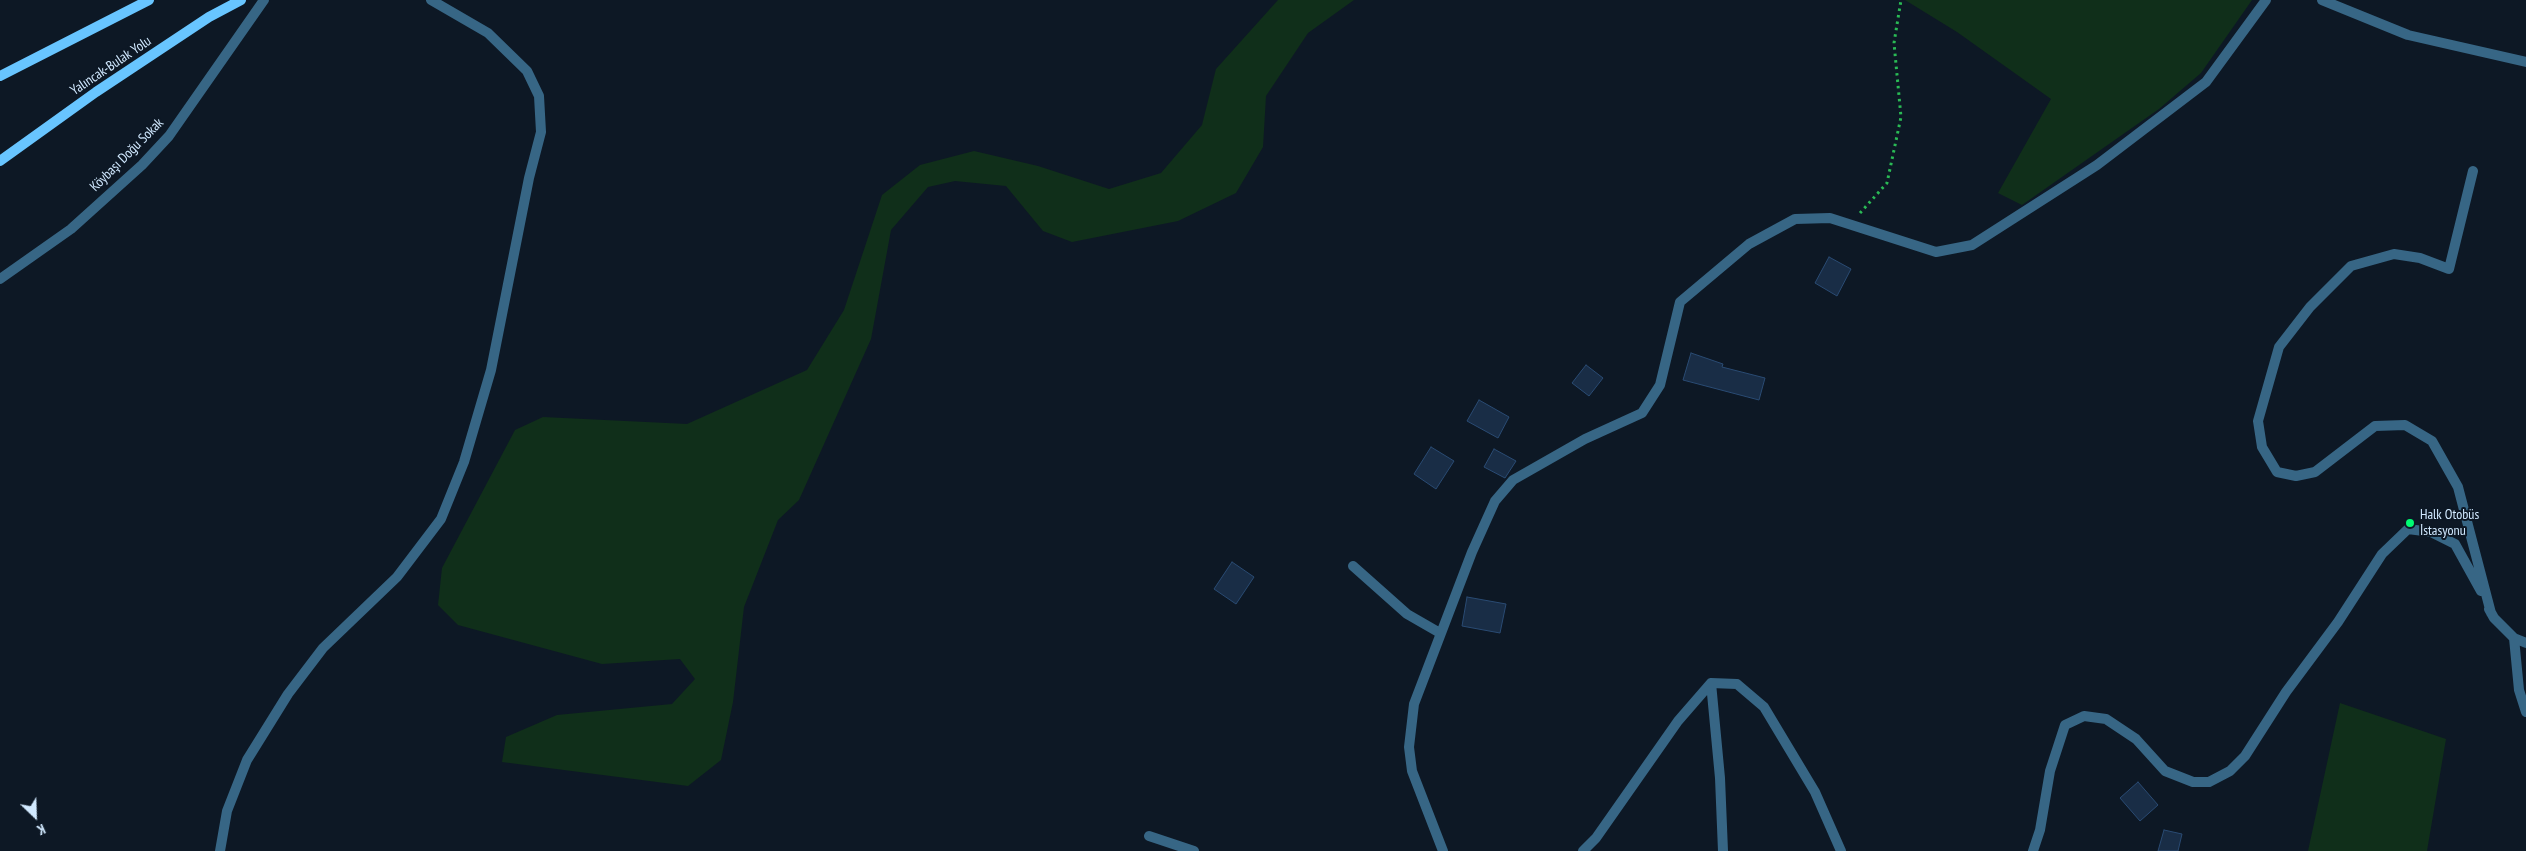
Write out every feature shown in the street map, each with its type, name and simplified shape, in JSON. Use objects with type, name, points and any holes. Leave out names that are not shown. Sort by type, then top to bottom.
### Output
[{"type":"main road","points":[[0,76],[149,0]]},
{"type":"main road","name":"Yalıncak-Bulak Yolu","points":[[0,161],[104,86],[208,17],[241,0]]},
{"type":"street","name":"Köybaşı Doğu Sokak","points":[[0,279],[70,229],[142,164],[169,136],[264,0]]},
{"type":"street","points":[[220,851],[226,811],[247,760],[288,694],[323,648],[397,578],[441,518],[464,462],[491,370],[529,178],[541,132],[539,96],[527,70],[488,32],[431,0]]},
{"type":"street","points":[[1444,851],[1412,771],[1409,747],[1414,704],[1440,633],[1495,501],[1513,480],[1585,439],[1642,413],[1660,385],[1680,302],[1749,244],[1796,220],[1830,218],[1936,252],[1972,245],[2096,165],[2206,82],[2266,0]]},
{"type":"street","points":[[2322,0],[2408,35],[2526,62]]},
{"type":"street","points":[[2474,171],[2449,270],[2420,258],[2394,254],[2351,266],[2310,307],[2279,347],[2258,421],[2262,447],[2278,472],[2296,476],[2315,472],[2375,426],[2405,426],[2432,441],[2458,487],[2491,613]]},
{"type":"street","points":[[2033,851],[2040,830],[2050,771],[2065,725],[2084,716],[2106,719],[2136,739],[2165,771],[2193,782],[2209,782],[2230,771],[2244,756],[2286,692],[2338,622],[2382,554],[2408,529],[2431,532],[2455,544],[2491,613],[2514,638],[2526,642]]},
{"type":"street","points":[[1353,566],[1407,614],[1440,633]]},
{"type":"street","points":[[2514,638],[2520,690],[2526,712]]},
{"type":"street","points":[[1583,851],[1596,838],[1678,721],[1711,682]]},
{"type":"street","points":[[1711,682],[1720,778],[1723,851]]},
{"type":"street","points":[[1711,682],[1737,684],[1764,708],[1815,792],[1841,851]]},
{"type":"street","points":[[1149,836],[1194,851]]},
{"type":"path","points":[[1850,225],[1887,182],[1900,117],[1894,43],[1901,0]]},
{"type":"green space","points":[[1278,0],[1354,0],[1308,33],[1266,96],[1263,147],[1236,193],[1178,221],[1072,242],[1043,231],[1006,186],[955,181],[928,187],[891,230],[871,339],[799,500],[778,520],[744,607],[733,702],[721,760],[688,786],[502,762],[506,737],[557,715],[672,704],[695,679],[680,659],[602,664],[458,625],[438,605],[442,568],[515,430],[543,417],[687,424],[807,370],[844,310],[882,195],[920,165],[974,151],[1038,166],[1109,189],[1161,173],[1202,125],[1216,69]]},
{"type":"green space","points":[[1905,0],[2252,0],[2201,73],[2159,109],[2022,205],[1998,193],[2051,99],[1957,32]]},
{"type":"green space","points":[[2340,703],[2446,739],[2427,851],[2308,851]]},
{"type":"building","points":[[1829,257],[1851,269],[1837,296],[1815,283]]},
{"type":"building","points":[[1691,353],[1723,364],[1722,367],[1765,378],[1759,400],[1683,380]]},
{"type":"building","points":[[1586,365],[1603,378],[1589,396],[1572,383]]},
{"type":"building","points":[[1479,400],[1509,417],[1498,438],[1467,421]]},
{"type":"building","points":[[1431,447],[1454,461],[1436,489],[1414,474]]},
{"type":"building","points":[[1494,449],[1516,461],[1505,478],[1484,467]]},
{"type":"building","points":[[1232,562],[1254,577],[1236,604],[1214,589]]},
{"type":"building","points":[[1467,597],[1506,604],[1500,633],[1462,626]]},
{"type":"building","points":[[2138,782],[2158,805],[2140,821],[2120,798]]},
{"type":"building","points":[[2164,830],[2182,834],[2178,851],[2158,851]]},
{"type":"place","name":"Halk Otobüs İstasyonu","points":[[2410,523]]}]
